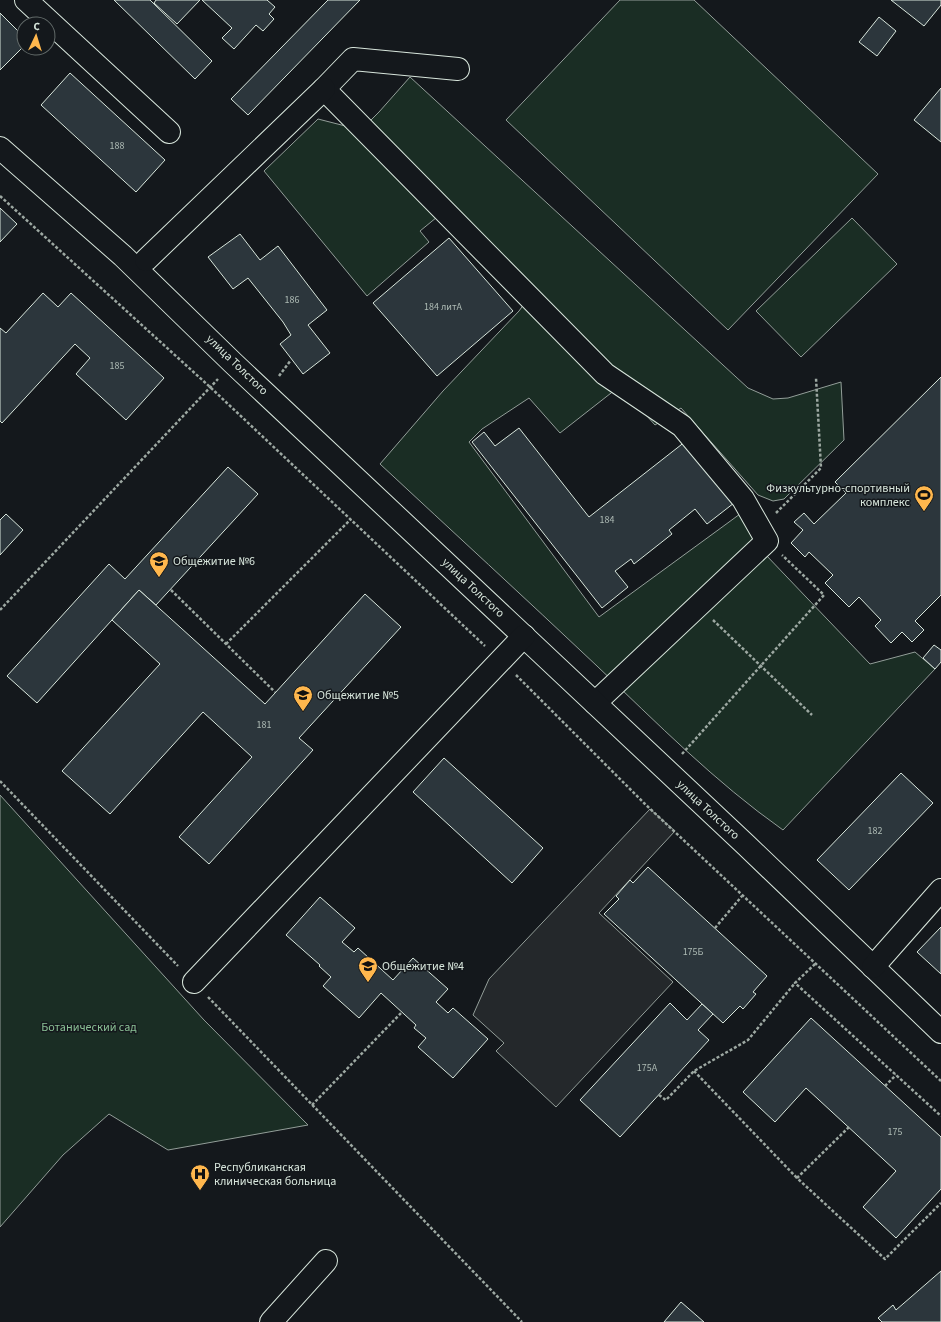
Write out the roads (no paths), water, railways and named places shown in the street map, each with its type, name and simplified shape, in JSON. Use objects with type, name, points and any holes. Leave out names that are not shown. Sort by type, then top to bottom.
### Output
[{"type":"street","points":[[26,0],[169,132]]},
{"type":"street","points":[[146,260],[324,89],[353,59],[458,69]]},
{"type":"street","points":[[324,89],[604,374],[682,426],[743,499],[764,535],[698,606],[595,703]]},
{"type":"street","name":"улица Толстого","points":[[0,148],[123,256],[234,363],[746,845],[941,1032]]},
{"type":"street","points":[[194,982],[524,636]]},
{"type":"street","points":[[873,967],[941,890]]},
{"type":"street","points":[[271,1322],[326,1261]]},
{"type":"place","name":"Физкультурно-спортивный комплекс","points":[[924,512]]},
{"type":"place","name":"Общежитие №6","points":[[159,578]]},
{"type":"place","name":"Общежитие №5","points":[[303,712]]},
{"type":"place","name":"Общежитие №4","points":[[368,983]]},
{"type":"place","name":"Республиканская клиническая больница","points":[[200,1191]]},
{"type":"park label","name":"Ботанический сад","points":[[89,1027]]}]
